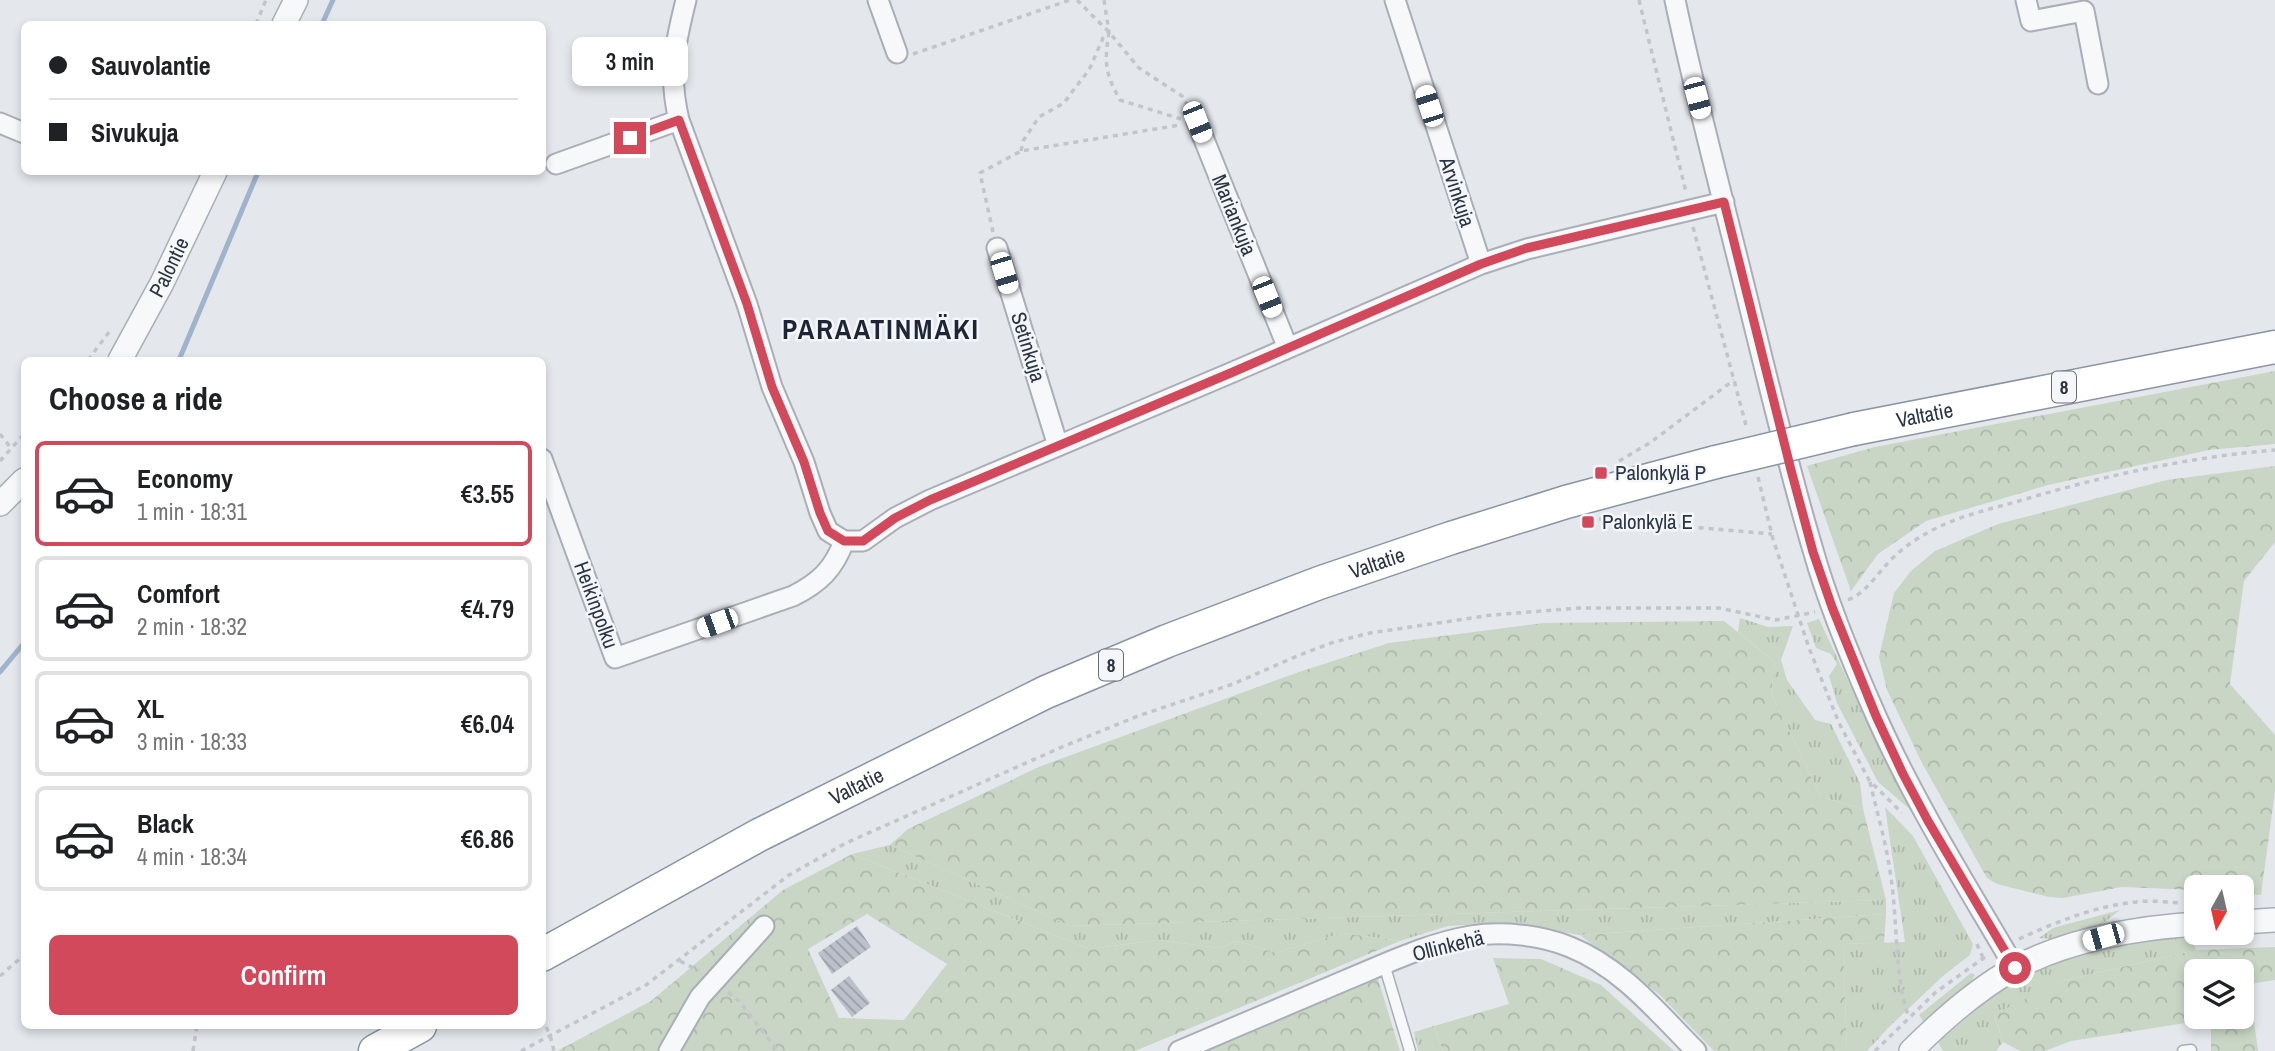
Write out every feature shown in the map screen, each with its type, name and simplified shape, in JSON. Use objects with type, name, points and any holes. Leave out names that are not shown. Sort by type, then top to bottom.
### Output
[{"type":"highway","name":"Valtatie","points":[[546,953],[759,835],[894,765],[1058,687],[1167,641],[1332,578],[1553,506],[1716,462],[1854,429],[2275,348]]},
{"type":"highway","points":[[375,1051],[415,1029]]},
{"type":"street","points":[[286,21],[296,0]]},
{"type":"street","points":[[686,0],[673,52],[674,99],[679,120],[747,304],[772,387],[804,462],[820,513],[828,531],[844,541],[863,541],[895,518],[930,500],[1481,264],[1527,248],[1724,202]]},
{"type":"street","points":[[878,0],[897,53]]},
{"type":"street","name":"Arvinkuja","points":[[1395,0],[1481,264]]},
{"type":"street","points":[[1675,0],[1690,71],[1791,470],[1813,552],[1832,607],[1876,716],[1903,774],[2015,968]]},
{"type":"street","points":[[2026,0],[2031,21],[2084,11],[2098,84]]},
{"type":"street","points":[[556,164],[679,120]]},
{"type":"street","name":"Mariankuja","points":[[1197,122],[1287,346]]},
{"type":"street","points":[[0,123],[21,132]]},
{"type":"street","name":"Palontie","points":[[122,357],[162,283],[214,175]]},
{"type":"street","name":"Setinkuja","points":[[997,248],[1058,446]]},
{"type":"street","name":"Heikinpolku","points":[[546,470],[615,658],[809,588],[828,573],[838,558],[844,541]]},
{"type":"street","points":[[0,505],[21,483]]},
{"type":"street","points":[[2254,921],[2275,920]]},
{"type":"street","points":[[669,1051],[684,1020],[714,979],[764,926]]},
{"type":"street","points":[[1911,1051],[1953,1012],[2015,968],[2103,937],[2184,927]]},
{"type":"street","name":"Ollinkehä","points":[[1180,1051],[1384,964],[1449,941],[1484,934],[1528,937],[1569,946],[1625,981],[1696,1051]]},
{"type":"lane","points":[[1384,964],[1410,1051]]},
{"type":"path","points":[[257,21],[266,0]]},
{"type":"path","points":[[897,53],[903,56],[929,49],[1070,0]]},
{"type":"path","points":[[1077,0],[1139,68],[1182,96],[1197,122]]},
{"type":"path","points":[[1104,0],[1109,32],[1104,60],[1108,78],[1120,100],[1173,118],[1197,122]]},
{"type":"path","points":[[1021,151],[1023,141],[1039,117],[1064,103],[1089,70],[1103,38],[1109,32]]},
{"type":"path","points":[[997,248],[979,173],[1021,151],[1197,122]]},
{"type":"path","points":[[90,357],[119,319]]},
{"type":"path","points":[[1614,464],[1651,442],[1734,380]]},
{"type":"path","points":[[0,434],[11,448]]},
{"type":"path","points":[[0,461],[21,437]]},
{"type":"path","points":[[521,1051],[634,992],[680,961],[789,875],[846,843],[1062,747],[1138,716],[1233,684],[1334,642],[1370,633],[1492,614],[1567,609],[1719,608],[1776,620],[1800,617],[1832,607],[1860,594],[1888,562],[1906,547],[1943,525],[1963,517],[2053,491],[2133,473],[2197,460],[2275,450]]},
{"type":"path","points":[[1588,523],[1599,519],[1772,534]]},
{"type":"path","points":[[1869,780],[1891,875],[1900,971],[1909,1018]]},
{"type":"path","points":[[0,976],[21,958]]},
{"type":"path","points":[[680,961],[714,979],[738,1002],[778,1051]]},
{"type":"path","points":[[546,1026],[554,1051]]},
{"type":"path","points":[[193,1051],[197,1029]]},
{"type":"green space","points":[[2275,371],[2275,444],[2209,450],[2048,485],[1926,521],[1878,554],[1851,591],[1807,466],[1875,447]]},
{"type":"green space","points":[[2275,466],[2275,542],[2244,581],[2230,684],[2275,735],[2275,791],[2261,895],[2254,894],[2254,875],[2184,875],[2184,890],[2122,887],[2063,898],[1997,884],[1987,878],[1923,765],[1887,690],[1879,657],[1894,593],[1911,571],[1935,551],[1998,524],[2167,480]]},
{"type":"green space","points":[[1740,618],[1768,627],[1793,626],[1781,660],[1787,680],[1815,720],[1831,724],[1860,783],[1863,809],[1821,797],[1771,693],[1775,662],[1738,632]]},
{"type":"green space","points":[[1819,619],[1912,811],[1878,782],[1837,703],[1829,676],[1837,664],[1831,654],[1816,648],[1807,623]]},
{"type":"green space","points":[[1724,621],[1775,662],[1771,693],[1821,797],[1863,809],[1886,900],[1070,926],[890,845],[908,829],[1041,766],[1299,672],[1389,643],[1543,623]]},
{"type":"green space","points":[[1885,807],[1913,836],[1973,944],[1970,955],[1943,976],[1867,1051],[1847,1051],[1843,944],[1905,942]]},
{"type":"green space","points":[[890,845],[1070,926],[1886,900],[1886,914],[1580,935],[1504,923],[1448,926],[1400,941],[1343,933],[1275,953],[1237,941],[1219,948],[1158,940],[1089,949],[852,854]]},
{"type":"green space","points":[[852,854],[1089,949],[1158,940],[1219,948],[1237,941],[1275,953],[1343,933],[1400,941],[1135,1051],[557,1051],[651,1001],[783,890]],"holes":[[[867,914],[947,964],[904,1020],[839,1018],[808,949]]]},
{"type":"green space","points":[[2120,910],[2101,925],[2054,939],[2039,938],[2053,928]]},
{"type":"green space","points":[[1886,914],[1884,943],[1843,944],[1847,1051],[1714,1051],[1660,995],[1580,935]]},
{"type":"green space","points":[[2184,936],[2184,945],[2194,945],[2196,950],[2066,980],[1994,1015],[2003,1042],[1996,1051],[1943,1051],[1938,1042],[1997,992],[2054,961],[2121,942]]},
{"type":"green space","points":[[2275,947],[2275,980],[2254,983],[2254,959],[2184,959],[2184,1023],[2071,1041],[2045,1051],[2020,1051],[2003,1042],[1994,1014],[2066,980],[2196,950]]},
{"type":"green space","points":[[1493,958],[1541,959],[1601,985],[1674,1051],[1443,1051],[1434,1026],[1509,1004]]},
{"type":"green space","points":[[1971,973],[1975,975],[1968,987],[1924,1023],[1919,1015]]},
{"type":"green space","points":[[1378,979],[1400,1051],[1203,1051]]},
{"type":"green space","points":[[2254,1021],[2258,1051],[2211,1051],[2211,1029],[2254,1029]]},
{"type":"green space","points":[[1434,1026],[1443,1051],[1418,1051],[1414,1032]]},
{"type":"building","points":[[857,926],[871,947],[832,974],[818,953]]},
{"type":"building","points":[[849,976],[870,1003],[852,1017],[831,990]]},
{"type":"waterway","points":[[323,21],[333,0]]},
{"type":"waterway","points":[[180,357],[257,175]]},
{"type":"waterway","points":[[0,672],[21,647]]},
{"type":"place","name":"Palonkylä P","points":[[1601,473]]},
{"type":"place","name":"Palonkylä E","points":[[1588,522]]},
{"type":"district","name":"PARAATINMÄKI","points":[[881,329]]},
{"type":"route","points":[[630,138],[679,120],[747,304],[772,387],[804,462],[820,513],[828,531],[837,538],[854,543],[863,541],[895,518],[930,500],[1481,264],[1527,248],[1724,202],[1791,470],[1813,552],[1832,607],[1876,716],[1903,774],[2015,968]]}]
